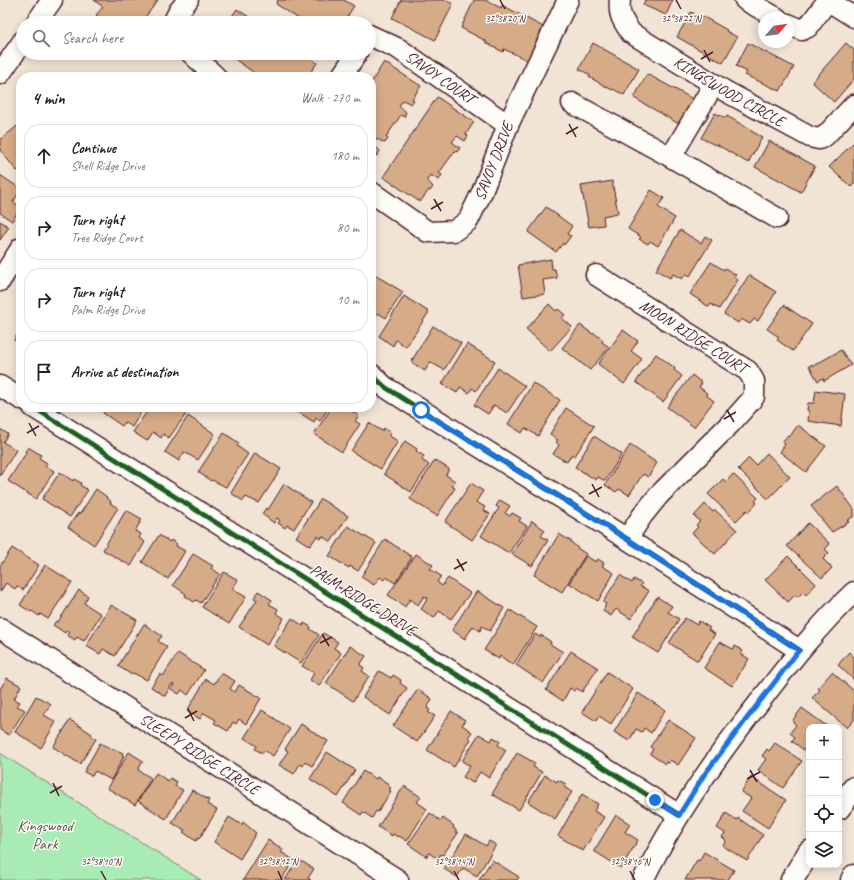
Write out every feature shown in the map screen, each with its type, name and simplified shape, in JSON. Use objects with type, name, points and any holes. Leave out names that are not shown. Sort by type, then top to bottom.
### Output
[{"type":"main road","points":[[842,804],[854,788]]},
{"type":"main road","points":[[792,880],[806,857]]},
{"type":"main road","points":[[852,880],[854,876]]},
{"type":"street","points":[[41,16],[52,0]]},
{"type":"street","points":[[177,16],[188,0]]},
{"type":"street","name":"SAVOY DRIVE","points":[[376,196],[428,232],[454,230],[468,221],[482,192],[508,125],[568,0]]},
{"type":"street","name":"KINGSWOOD CIRCLE","points":[[620,0],[618,10],[623,22],[631,34],[714,84],[810,137],[819,139],[825,136],[854,105]]},
{"type":"street","points":[[744,0],[766,12]]},
{"type":"street","points":[[794,27],[802,30],[808,27],[828,0],[854,17]]},
{"type":"street","name":"SAVOY COURT","points":[[376,38],[399,49],[508,125]]},
{"type":"street","points":[[0,74],[16,51]]},
{"type":"street","points":[[198,60],[211,72]]},
{"type":"street","points":[[344,72],[352,60]]},
{"type":"street","points":[[671,157],[714,84]]},
{"type":"street","points":[[572,103],[671,157],[777,218]]},
{"type":"street","points":[[0,281],[16,256]]},
{"type":"street","name":"MOON RIDGE COURT","points":[[596,275],[748,371],[754,381],[754,397],[730,424],[659,495],[642,516],[627,539]]},
{"type":"street","points":[[376,379],[385,387],[627,539],[799,650]]},
{"type":"street","points":[[0,386],[16,396]]},
{"type":"street","name":"PALM RIDGE DRIVE","points":[[41,412],[679,815]]},
{"type":"street","points":[[643,880],[659,848],[704,775],[799,650],[835,610],[854,592]]},
{"type":"street","name":"SLEEPY RIDGE CIRCLE","points":[[0,628],[398,880]]},
{"type":"green space","name":"Kingswood Park","points":[[0,753],[201,880],[0,880]]},
{"type":"building","points":[[94,0],[158,0],[146,16],[96,15],[103,7]]},
{"type":"building","points":[[278,0],[344,0],[354,6],[348,16],[294,16],[276,4]]},
{"type":"building","points":[[401,0],[446,0],[453,4],[435,40],[392,18]]},
{"type":"building","points":[[474,0],[485,0],[501,8],[502,5],[545,28],[529,61],[504,49],[503,52],[461,28]]},
{"type":"building","points":[[645,0],[673,0],[666,15],[643,5]]},
{"type":"building","points":[[237,9],[248,16],[232,16]]},
{"type":"building","points":[[691,12],[701,17],[702,16],[737,37],[723,63],[677,37]]},
{"type":"building","points":[[593,43],[639,69],[624,95],[589,77],[590,75],[579,69]]},
{"type":"building","points":[[748,43],[794,67],[780,91],[745,75],[747,72],[736,66]]},
{"type":"building","points":[[846,43],[854,50],[854,79],[834,102],[812,82]]},
{"type":"building","points":[[236,60],[313,60],[317,63],[311,72],[253,72]]},
{"type":"building","points":[[384,62],[421,86],[412,99],[414,100],[411,104],[403,100],[399,106],[406,112],[404,117],[401,115],[386,137],[388,139],[385,143],[377,139],[376,140],[376,75]]},
{"type":"building","points":[[647,74],[693,99],[679,124],[634,98]]},
{"type":"building","points":[[437,97],[474,122],[466,134],[468,136],[465,141],[457,136],[452,142],[460,148],[457,152],[455,151],[439,173],[442,175],[439,180],[430,175],[427,180],[433,187],[420,202],[383,177]]},
{"type":"building","points":[[715,113],[726,118],[727,116],[762,137],[748,163],[716,144],[715,145],[701,138]]},
{"type":"building","points":[[16,127],[16,170],[0,150],[0,140]]},
{"type":"building","points":[[769,141],[815,166],[801,192],[755,167]]},
{"type":"building","points":[[854,142],[854,184],[851,187],[829,167]]},
{"type":"building","points":[[376,147],[380,151],[376,155]]},
{"type":"building","points":[[0,175],[16,186],[16,197],[13,202],[16,204],[16,215],[12,221],[0,213]]},
{"type":"building","points":[[612,181],[618,213],[603,216],[604,225],[589,227],[581,186]]},
{"type":"building","points":[[651,190],[664,198],[658,207],[675,218],[658,246],[650,241],[648,244],[639,239],[641,237],[628,229]]},
{"type":"building","points":[[546,207],[572,226],[567,234],[571,236],[556,252],[528,232]]},
{"type":"building","points":[[0,221],[9,227],[0,240]]},
{"type":"building","points":[[680,230],[701,243],[705,236],[712,240],[690,276],[686,274],[682,279],[673,274],[670,278],[656,270]]},
{"type":"building","points":[[551,259],[552,269],[555,269],[557,278],[543,280],[545,294],[523,297],[518,265]]},
{"type":"building","points":[[711,262],[736,275],[734,277],[738,280],[719,309],[711,304],[709,307],[690,294]]},
{"type":"building","points":[[749,275],[776,292],[758,321],[754,319],[750,324],[741,319],[738,323],[724,314]]},
{"type":"building","points":[[376,276],[403,292],[386,318],[378,313],[377,315]]},
{"type":"building","points":[[404,296],[429,312],[406,347],[396,340],[393,346],[379,336]]},
{"type":"building","points":[[549,304],[556,311],[558,309],[565,315],[562,318],[572,327],[550,351],[526,329]]},
{"type":"building","points":[[784,305],[812,324],[793,351],[777,340],[779,337],[767,329]]},
{"type":"building","points":[[580,325],[593,334],[594,333],[609,347],[590,370],[562,348]]},
{"type":"building","points":[[433,326],[461,343],[444,370],[430,362],[425,371],[411,362]]},
{"type":"building","points":[[623,330],[638,341],[631,351],[642,359],[624,384],[598,364]]},
{"type":"building","points":[[467,344],[495,361],[476,391],[472,388],[469,393],[460,387],[457,393],[442,384]]},
{"type":"building","points":[[841,350],[851,365],[824,381],[823,378],[818,381],[809,366],[812,364],[813,366]]},
{"type":"building","points":[[656,354],[675,368],[674,370],[682,376],[663,402],[636,382]]},
{"type":"building","points":[[498,368],[525,386],[507,413],[494,405],[488,414],[474,405]]},
{"type":"building","points":[[692,375],[702,383],[699,387],[714,401],[694,427],[667,407]]},
{"type":"building","points":[[533,383],[560,400],[538,436],[525,428],[522,433],[508,424]]},
{"type":"building","points":[[816,390],[845,394],[841,426],[808,421],[808,403],[814,403]]},
{"type":"building","points":[[566,408],[594,426],[575,456],[572,454],[567,462],[553,454],[559,445],[556,442],[558,440],[550,434]]},
{"type":"building","points":[[141,412],[132,427],[125,422],[122,426],[103,413]]},
{"type":"building","points":[[147,412],[183,412],[186,414],[169,438],[163,434],[161,438],[153,432],[147,441],[133,432]]},
{"type":"building","points":[[298,412],[326,412],[320,421],[316,418],[314,422]]},
{"type":"building","points":[[329,412],[353,412],[359,416],[355,421],[360,424],[342,452],[314,434]]},
{"type":"building","points":[[188,416],[215,434],[198,460],[184,452],[179,461],[165,452]]},
{"type":"building","points":[[369,423],[382,431],[384,428],[391,433],[389,436],[398,441],[381,469],[351,451]]},
{"type":"building","points":[[798,425],[826,446],[806,472],[780,452],[785,444],[782,442],[788,435],[790,436]]},
{"type":"building","points":[[0,429],[8,434],[3,442],[16,450],[0,476]]},
{"type":"building","points":[[224,433],[239,443],[237,446],[248,454],[226,487],[212,480],[211,481],[198,472]]},
{"type":"building","points":[[594,436],[622,454],[605,481],[598,477],[596,480],[575,467]]},
{"type":"building","points":[[405,441],[424,456],[422,460],[429,465],[411,492],[384,474]]},
{"type":"building","points":[[630,445],[657,463],[648,477],[643,474],[629,495],[619,489],[616,492],[605,485]]},
{"type":"building","points":[[28,447],[41,455],[39,458],[47,463],[45,466],[54,471],[36,499],[8,481],[26,453],[25,452]]},
{"type":"building","points":[[255,453],[281,469],[259,503],[246,497],[243,501],[231,493]]},
{"type":"building","points":[[767,453],[790,477],[768,499],[738,469],[749,458],[756,465]]},
{"type":"building","points":[[435,460],[449,469],[446,475],[455,481],[452,486],[455,488],[437,516],[410,499]]},
{"type":"building","points":[[60,472],[73,481],[74,479],[81,483],[80,485],[88,490],[70,517],[42,499]]},
{"type":"building","points":[[733,474],[758,498],[755,501],[757,503],[749,512],[747,510],[736,521],[708,494],[723,479],[726,482]]},
{"type":"building","points":[[471,483],[483,491],[476,502],[485,507],[483,510],[490,514],[472,540],[445,522]]},
{"type":"building","points":[[284,484],[311,502],[294,529],[287,525],[285,528],[278,523],[280,520],[277,518],[274,523],[262,514],[266,508],[268,510]]},
{"type":"building","points":[[837,486],[854,509],[854,516],[847,521],[849,522],[832,532],[811,506]]},
{"type":"building","points":[[96,489],[111,501],[110,503],[118,508],[94,545],[68,527],[78,513],[80,514]]},
{"type":"building","points":[[321,499],[348,516],[331,542],[322,536],[321,539],[317,536],[310,546],[296,537]]},
{"type":"building","points":[[500,500],[510,506],[505,513],[510,516],[512,513],[521,518],[519,521],[527,526],[509,553],[481,536],[499,508],[496,506]]},
{"type":"building","points":[[705,504],[713,512],[715,510],[737,530],[715,554],[692,533],[698,527],[696,525],[700,521],[694,516]]},
{"type":"building","points":[[126,510],[142,519],[135,531],[141,534],[139,538],[145,542],[131,566],[103,550]]},
{"type":"building","points":[[532,521],[545,530],[541,536],[548,540],[532,566],[512,554]]},
{"type":"building","points":[[808,523],[830,544],[825,549],[829,553],[823,559],[832,568],[822,578],[787,546]]},
{"type":"building","points":[[348,526],[376,543],[358,571],[350,566],[349,568],[329,556]]},
{"type":"building","points":[[559,534],[572,542],[577,548],[586,554],[562,592],[534,575]]},
{"type":"building","points":[[159,535],[170,542],[171,540],[177,544],[176,546],[185,551],[168,579],[142,562]]},
{"type":"building","points":[[385,539],[412,557],[395,583],[386,577],[384,580],[380,577],[374,585],[361,577]]},
{"type":"building","points":[[12,548],[39,565],[23,590],[17,586],[15,589],[6,583],[0,592],[0,566]]},
{"type":"building","points":[[193,554],[213,566],[211,568],[220,574],[201,603],[196,600],[194,602],[173,585]]},
{"type":"building","points":[[416,554],[433,565],[430,569],[441,576],[437,582],[442,586],[448,578],[470,593],[451,619],[439,611],[434,618],[421,609],[428,598],[424,596],[418,605],[410,599],[405,607],[388,595]]},
{"type":"building","points":[[586,556],[596,562],[598,559],[604,563],[602,566],[614,573],[598,601],[569,583]]},
{"type":"building","points":[[788,556],[816,584],[806,595],[803,592],[798,597],[795,595],[788,602],[765,580]]},
{"type":"building","points":[[45,565],[72,582],[48,619],[40,614],[39,616],[32,611],[31,612],[20,605]]},
{"type":"building","points":[[224,572],[238,580],[232,589],[246,597],[229,624],[202,607]]},
{"type":"building","points":[[620,575],[632,583],[634,579],[642,584],[640,586],[649,591],[631,619],[616,609],[611,616],[603,611],[606,604],[603,602]]},
{"type":"building","points":[[79,590],[88,596],[84,603],[101,614],[84,641],[77,637],[75,640],[67,635],[69,632],[67,630],[65,633],[53,625],[56,621],[58,622]]},
{"type":"building","points":[[258,591],[272,600],[269,604],[278,609],[276,613],[284,618],[267,645],[239,627],[257,600],[254,598]]},
{"type":"building","points":[[477,591],[504,608],[490,631],[482,626],[480,631],[473,626],[465,639],[452,630]]},
{"type":"building","points":[[657,597],[672,606],[668,612],[679,619],[658,653],[632,637]]},
{"type":"building","points":[[111,605],[137,620],[115,656],[103,649],[100,654],[86,646]]},
{"type":"building","points":[[510,610],[537,627],[513,665],[500,656],[499,659],[484,650]]},
{"type":"building","points":[[292,618],[303,626],[304,623],[311,627],[310,629],[319,635],[301,663],[274,646]]},
{"type":"building","points":[[685,618],[697,625],[699,621],[710,628],[708,630],[715,634],[698,661],[669,643]]},
{"type":"building","points":[[144,624],[162,636],[158,641],[167,647],[147,680],[133,673],[132,675],[118,666]]},
{"type":"building","points":[[323,633],[338,642],[334,648],[341,653],[319,686],[310,680],[314,673],[302,666]]},
{"type":"building","points":[[535,634],[540,637],[541,635],[551,642],[550,644],[563,652],[543,683],[516,665]]},
{"type":"building","points":[[720,642],[733,649],[735,646],[743,651],[741,654],[749,659],[732,686],[704,668]]},
{"type":"building","points":[[350,646],[366,656],[360,665],[364,668],[362,671],[369,676],[353,701],[326,683]]},
{"type":"building","points":[[571,651],[598,668],[582,692],[576,688],[574,691],[570,688],[563,701],[546,690]]},
{"type":"building","points":[[849,652],[854,657],[854,680],[838,665]]},
{"type":"building","points":[[178,653],[204,670],[188,695],[182,690],[179,694],[171,689],[174,685],[172,684],[165,696],[151,687],[160,674],[163,676]]},
{"type":"building","points":[[379,671],[391,678],[393,675],[401,680],[400,683],[407,688],[390,715],[363,697]]},
{"type":"building","points":[[607,672],[633,689],[611,724],[599,716],[596,721],[582,712]]},
{"type":"building","points":[[832,672],[854,691],[854,720],[847,728],[812,698],[820,690],[818,688]]},
{"type":"building","points":[[221,673],[235,681],[230,689],[235,692],[239,685],[261,698],[246,724],[239,719],[236,724],[233,722],[228,731],[214,723],[216,720],[204,713],[200,719],[187,711],[206,679],[214,684]]},
{"type":"building","points":[[7,678],[21,686],[14,699],[20,702],[17,706],[25,710],[9,735],[0,730],[0,689]]},
{"type":"building","points":[[418,689],[432,699],[427,708],[430,710],[428,712],[435,716],[417,742],[393,726]]},
{"type":"building","points":[[638,693],[665,710],[651,733],[644,728],[642,732],[636,729],[629,741],[614,732]]},
{"type":"building","points":[[36,696],[51,704],[44,715],[56,722],[41,748],[15,732]]},
{"type":"building","points":[[802,708],[824,724],[806,724],[806,752],[792,741],[795,737],[790,733],[796,725],[792,721]]},
{"type":"building","points":[[262,710],[290,729],[273,756],[264,750],[262,753],[255,749],[257,746],[244,738]]},
{"type":"building","points":[[451,711],[465,720],[462,725],[472,732],[468,737],[471,739],[454,767],[427,750]]},
{"type":"building","points":[[70,720],[92,734],[91,736],[96,739],[80,764],[53,747]]},
{"type":"building","points":[[668,720],[696,738],[678,765],[670,760],[669,763],[666,762],[665,764],[650,754],[653,749],[650,747]]},
{"type":"building","points":[[301,724],[328,741],[312,766],[305,762],[303,766],[300,764],[294,774],[279,765],[288,751],[285,749]]},
{"type":"building","points":[[479,734],[491,741],[493,737],[500,741],[498,745],[506,750],[489,778],[480,772],[473,783],[463,777],[470,766],[462,761]]},
{"type":"building","points":[[100,743],[123,753],[122,755],[124,756],[111,780],[95,771],[92,776],[84,772]]},
{"type":"building","points":[[775,743],[802,761],[783,788],[758,770],[766,759],[762,756],[767,749],[769,751]]},
{"type":"building","points":[[129,752],[143,761],[138,770],[151,778],[135,805],[107,788]]},
{"type":"building","points":[[327,752],[355,770],[338,797],[310,779]]},
{"type":"building","points":[[517,753],[535,763],[533,767],[542,772],[519,810],[492,794]]},
{"type":"building","points":[[363,771],[376,779],[377,777],[389,784],[388,786],[391,788],[389,790],[391,791],[378,812],[376,811],[372,818],[363,812],[361,815],[343,803]]},
{"type":"building","points":[[156,773],[168,781],[170,778],[177,782],[175,786],[183,790],[166,819],[138,801]]},
{"type":"building","points":[[545,775],[557,782],[558,780],[566,784],[564,787],[572,792],[555,819],[528,802]]},
{"type":"building","points":[[751,777],[786,800],[768,828],[742,811],[751,798],[741,792]]},
{"type":"building","points":[[404,786],[421,797],[417,802],[427,809],[407,841],[393,834],[392,836],[378,827]]},
{"type":"building","points":[[192,790],[209,800],[207,804],[217,810],[199,839],[198,838],[196,841],[183,832],[185,830],[172,823]]},
{"type":"building","points":[[582,794],[598,804],[594,811],[604,817],[583,851],[558,836]]},
{"type":"building","points":[[430,813],[441,821],[443,818],[454,826],[453,828],[458,833],[443,855],[441,854],[438,859],[429,853],[427,857],[408,844]]},
{"type":"building","points":[[726,813],[737,820],[738,818],[763,835],[747,861],[723,846],[726,840],[722,837],[725,833],[717,828]]},
{"type":"building","points":[[616,815],[630,824],[625,832],[638,840],[621,868],[594,851]]},
{"type":"building","points":[[229,817],[242,825],[243,822],[256,833],[240,859],[214,842]]},
{"type":"building","points":[[466,834],[486,846],[489,841],[496,845],[477,876],[463,868],[457,877],[444,869]]},
{"type":"building","points":[[268,840],[283,849],[281,852],[294,860],[281,880],[243,880]]},
{"type":"building","points":[[704,852],[734,870],[728,880],[685,880],[697,860],[699,861]]},
{"type":"building","points":[[298,859],[314,869],[308,878],[311,880],[285,880]]},
{"type":"building","points":[[492,860],[519,877],[517,880],[479,880]]},
{"type":"cycle path","points":[[376,379],[385,387],[627,539],[799,650]]},
{"type":"cycle path","points":[[41,412],[679,815]]},
{"type":"route","points":[[421,410],[627,539],[799,650],[704,775],[679,815],[655,800]]}]
